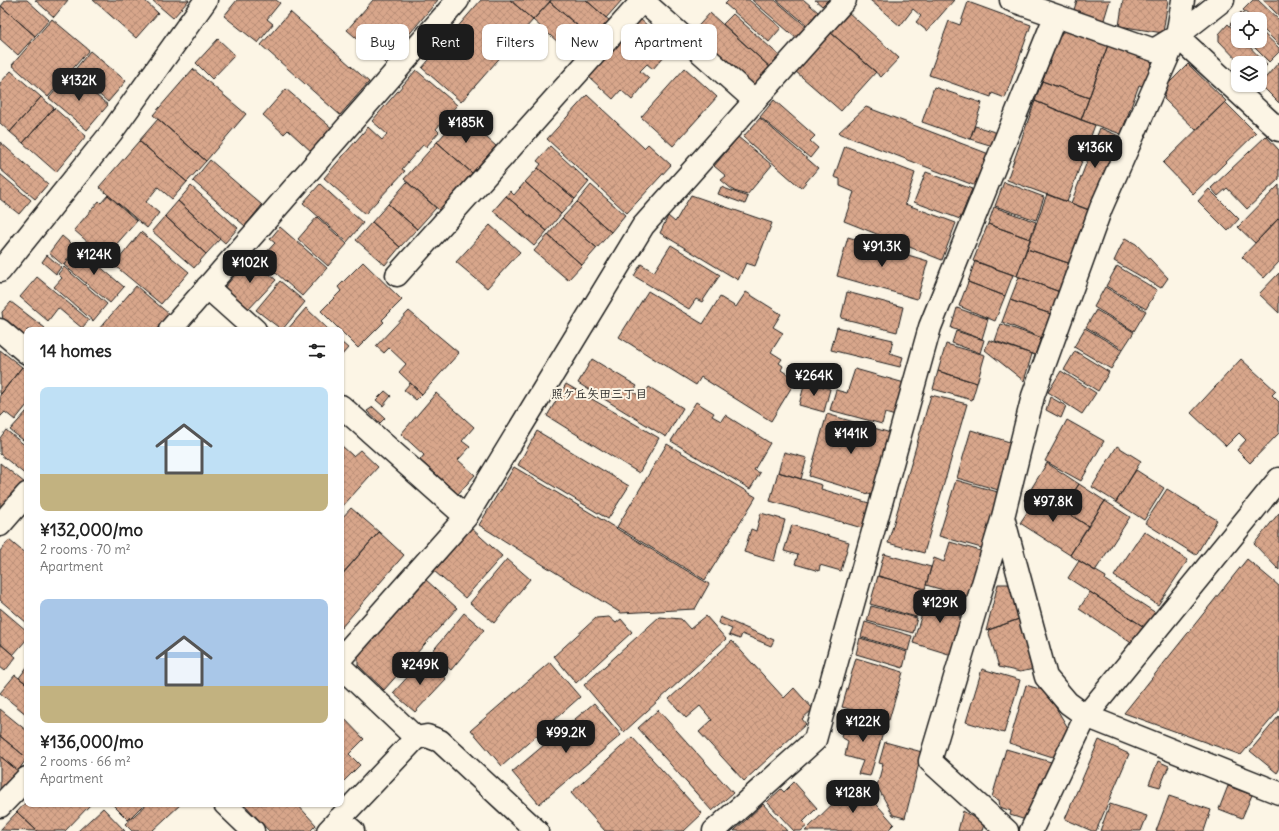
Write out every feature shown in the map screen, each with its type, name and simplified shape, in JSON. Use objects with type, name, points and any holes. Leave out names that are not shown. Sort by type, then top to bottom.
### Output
[{"type":"street","points":[[0,271],[111,133],[206,0]]},
{"type":"street","points":[[173,327],[458,0]]},
{"type":"street","points":[[397,275],[643,0],[755,101]]},
{"type":"street","points":[[344,655],[466,517],[643,226],[845,0]]},
{"type":"street","points":[[1011,0],[1055,17],[1154,50],[1177,36],[1223,0]]},
{"type":"street","points":[[1008,831],[930,762],[1003,517],[1035,388],[1101,208],[1177,36],[1183,0]]},
{"type":"street","points":[[714,831],[815,740],[930,327],[1055,17]]},
{"type":"street","points":[[1177,36],[1279,130]]},
{"type":"street","points":[[207,288],[252,327]]},
{"type":"street","points":[[0,330],[24,350]]},
{"type":"street","points":[[344,409],[466,517]]},
{"type":"street","points":[[1031,831],[1086,716],[1279,479]]},
{"type":"street","points":[[0,525],[24,497]]},
{"type":"street","points":[[1003,517],[1046,677],[1068,704],[1086,716],[1279,793]]},
{"type":"street","points":[[344,670],[416,738]]},
{"type":"street","points":[[340,827],[416,738],[427,736],[440,741],[537,831]]},
{"type":"street","points":[[0,806],[24,781]]},
{"type":"street","points":[[228,807],[253,831]]},
{"type":"building","points":[[6,0],[27,0],[49,20],[35,36],[1,6]]},
{"type":"building","points":[[35,0],[68,0],[54,17]]},
{"type":"building","points":[[93,0],[144,0],[158,13],[136,38]]},
{"type":"building","points":[[152,0],[189,0],[173,18]]},
{"type":"building","points":[[237,0],[276,0],[280,3],[267,19],[273,24],[258,43],[224,16]]},
{"type":"building","points":[[373,0],[438,0],[409,34],[409,24],[356,24],[356,38],[347,30]]},
{"type":"building","points":[[481,0],[510,0],[533,20],[529,24],[482,24],[482,60],[498,60],[461,102],[422,68],[429,60],[474,60],[474,24],[460,24]]},
{"type":"building","points":[[510,0],[551,0],[533,20]]},
{"type":"building","points":[[551,0],[586,0],[610,21],[607,24],[575,24],[550,2]]},
{"type":"building","points":[[586,0],[622,0],[606,18]]},
{"type":"building","points":[[729,0],[749,0],[781,28],[769,42],[725,4]]},
{"type":"building","points":[[752,0],[775,0],[807,27],[796,38]]},
{"type":"building","points":[[777,0],[804,0],[818,12],[807,25]]},
{"type":"building","points":[[815,0],[828,0],[822,6]]},
{"type":"building","points":[[870,0],[954,0],[927,31],[916,22],[921,16],[913,9],[900,26]]},
{"type":"building","points":[[1077,0],[1110,0],[1103,23],[1073,13]]},
{"type":"building","points":[[1123,0],[1168,0],[1163,33],[1119,26]]},
{"type":"building","points":[[1253,0],[1258,0],[1279,20],[1279,45],[1267,33],[1267,12],[1245,12],[1243,10]]},
{"type":"building","points":[[1263,0],[1279,0],[1279,16]]},
{"type":"building","points":[[550,2],[575,24],[556,24],[556,40],[548,33],[548,24],[538,24],[533,20]]},
{"type":"building","points":[[968,2],[1031,25],[1005,98],[992,93],[991,97],[929,75],[949,21],[960,25]]},
{"type":"building","points":[[1,6],[35,36],[18,55],[0,39]]},
{"type":"building","points":[[290,12],[369,82],[340,115],[261,45]]},
{"type":"building","points":[[848,12],[899,58],[881,77],[830,32]]},
{"type":"building","points":[[710,13],[772,69],[755,89],[717,55],[717,24],[700,24]]},
{"type":"building","points":[[733,14],[782,58],[772,69],[723,24]]},
{"type":"building","points":[[52,19],[89,50],[48,97],[12,65]]},
{"type":"building","points":[[640,19],[646,24],[636,24]]},
{"type":"building","points":[[1228,24],[1231,27],[1231,48],[1251,48],[1258,56],[1233,56],[1219,41],[1219,34]]},
{"type":"building","points":[[1072,29],[1109,42],[1089,98],[1042,81],[1060,33]]},
{"type":"building","points":[[830,32],[876,72],[841,111],[795,71]]},
{"type":"building","points":[[1267,37],[1279,48],[1279,52],[1269,62],[1267,60],[1267,56],[1263,56],[1255,48],[1267,48]]},
{"type":"building","points":[[218,39],[235,55],[212,79],[196,63]]},
{"type":"building","points":[[621,41],[621,60],[661,60],[653,69],[647,64],[640,71],[649,79],[632,100],[621,90],[613,99],[589,77],[604,60],[613,60],[613,50]]},
{"type":"building","points":[[1109,42],[1153,59],[1144,87],[1139,85],[1121,134],[1081,120]]},
{"type":"building","points":[[90,51],[126,81],[108,102],[73,72]]},
{"type":"building","points":[[1279,62],[1279,103],[1267,91],[1267,76]]},
{"type":"building","points":[[1188,64],[1226,101],[1196,130],[1164,99],[1167,85]]},
{"type":"building","points":[[685,68],[717,97],[673,146],[641,117]]},
{"type":"building","points":[[193,69],[246,114],[206,161],[153,115]]},
{"type":"building","points":[[416,70],[457,105],[436,129],[439,132],[426,147],[423,145],[402,169],[405,171],[365,214],[324,178],[368,127],[382,140],[387,134],[372,121]]},
{"type":"building","points":[[11,71],[41,97],[10,132],[0,123],[0,83]]},
{"type":"building","points":[[70,74],[108,105],[87,130],[49,98]]},
{"type":"building","points":[[1042,81],[1089,98],[1081,120],[1035,101]]},
{"type":"building","points":[[934,87],[982,103],[970,139],[922,122]]},
{"type":"building","points":[[286,89],[334,130],[313,153],[288,130],[284,134],[263,115]]},
{"type":"building","points":[[587,95],[644,148],[648,144],[671,165],[627,213],[547,139]]},
{"type":"building","points":[[41,97],[54,108],[23,143],[10,132]]},
{"type":"building","points":[[774,100],[815,136],[810,141],[818,148],[810,158],[760,117]]},
{"type":"building","points":[[1035,101],[1095,125],[1067,202],[1007,180]]},
{"type":"building","points":[[1225,102],[1256,133],[1193,194],[1163,163]]},
{"type":"building","points":[[866,107],[989,154],[976,186],[838,133]]},
{"type":"building","points":[[54,108],[86,136],[56,172],[23,143]]},
{"type":"building","points":[[461,115],[496,146],[472,173],[437,142]]},
{"type":"building","points":[[760,118],[818,168],[801,188],[743,137]]},
{"type":"building","points":[[158,119],[206,161],[187,182],[139,141]]},
{"type":"building","points":[[975,126],[998,133],[993,146],[970,139]]},
{"type":"building","points":[[1100,128],[1119,136],[1090,210],[1071,203]]},
{"type":"building","points":[[1266,136],[1279,150],[1279,179],[1247,209],[1227,188],[1218,196],[1211,188]]},
{"type":"building","points":[[738,137],[772,165],[747,195],[734,191],[721,180],[726,176],[714,166]]},
{"type":"building","points":[[139,141],[187,182],[172,199],[158,187],[146,202],[159,213],[147,228],[99,187]]},
{"type":"building","points":[[0,142],[48,184],[35,199],[0,169]]},
{"type":"building","points":[[437,142],[472,173],[439,210],[404,179]]},
{"type":"building","points":[[550,146],[589,182],[575,199],[538,168],[541,164],[537,161]]},
{"type":"building","points":[[845,146],[915,173],[905,204],[956,223],[942,260],[844,221],[854,192],[840,186],[840,179],[834,177]]},
{"type":"building","points":[[210,160],[262,205],[245,226],[193,181]]},
{"type":"building","points":[[538,168],[575,199],[561,214],[525,182]]},
{"type":"building","points":[[926,172],[972,189],[960,219],[914,202]]},
{"type":"building","points":[[0,174],[31,200],[19,214],[0,199]]},
{"type":"building","points":[[407,182],[436,208],[417,229],[388,204]]},
{"type":"building","points":[[525,182],[561,214],[547,231],[506,196],[510,191],[514,195]]},
{"type":"building","points":[[1004,182],[1044,197],[1036,220],[995,206]]},
{"type":"building","points":[[320,184],[363,223],[347,242],[303,203]]},
{"type":"building","points":[[591,185],[625,215],[611,232],[577,202]]},
{"type":"building","points":[[1279,185],[1279,218],[1255,243],[1238,227]]},
{"type":"building","points":[[191,186],[238,228],[225,243],[178,201]]},
{"type":"building","points":[[721,187],[748,197],[745,204],[718,194]]},
{"type":"building","points":[[1209,189],[1239,219],[1228,231],[1198,201]]},
{"type":"building","points":[[1047,194],[1091,211],[1071,264],[1027,249]]},
{"type":"building","points":[[108,195],[137,221],[105,257],[74,230],[99,201],[101,203]]},
{"type":"building","points":[[691,195],[772,223],[755,266],[746,263],[738,280],[660,233],[668,216],[675,222]]},
{"type":"building","points":[[506,196],[547,231],[534,246],[493,211]]},
{"type":"building","points":[[178,201],[220,239],[206,254],[165,216]]},
{"type":"building","points":[[577,202],[611,232],[597,248],[562,218]]},
{"type":"building","points":[[388,204],[417,229],[400,247],[372,222]]},
{"type":"building","points":[[994,207],[1036,222],[1030,239],[988,224]]},
{"type":"building","points":[[165,216],[206,254],[194,268],[152,231]]},
{"type":"building","points":[[317,217],[347,244],[328,266],[298,239]]},
{"type":"building","points":[[562,218],[597,248],[582,265],[548,235]]},
{"type":"building","points":[[1279,218],[1279,262],[1264,278],[1242,257]]},
{"type":"building","points":[[372,222],[400,247],[385,265],[356,240]]},
{"type":"building","points":[[988,224],[1030,239],[1017,276],[973,261]]},
{"type":"building","points":[[490,225],[520,252],[487,288],[456,262]]},
{"type":"building","points":[[280,227],[327,268],[302,296],[260,259],[275,243],[270,239]]},
{"type":"building","points":[[141,232],[189,272],[161,304],[114,265]]},
{"type":"building","points":[[548,235],[582,265],[568,280],[534,251]]},
{"type":"building","points":[[62,236],[76,248],[63,265],[49,253]]},
{"type":"building","points":[[848,237],[928,261],[917,299],[837,276]]},
{"type":"building","points":[[1125,238],[1136,244],[1168,278],[1161,288],[1114,261]]},
{"type":"building","points":[[671,245],[720,275],[702,302],[696,299],[689,309],[634,276],[641,264],[654,272]]},
{"type":"building","points":[[78,248],[124,287],[110,303],[64,265]]},
{"type":"building","points":[[1027,249],[1071,264],[1060,292],[1017,276]]},
{"type":"building","points":[[47,255],[61,267],[56,274],[42,262]]},
{"type":"building","points":[[250,257],[276,280],[248,310],[224,288]]},
{"type":"building","points":[[975,261],[1013,275],[1005,296],[968,282]]},
{"type":"building","points":[[363,262],[402,300],[382,320],[384,322],[358,348],[344,334],[344,327],[337,327],[321,311],[341,291],[338,287]]},
{"type":"building","points":[[1117,266],[1157,290],[1146,309],[1106,286]]},
{"type":"building","points":[[64,267],[107,304],[93,321],[54,287],[62,278],[58,274]]},
{"type":"building","points":[[1279,273],[1279,313],[1259,294]]},
{"type":"building","points":[[37,277],[89,320],[83,327],[81,327],[58,308],[48,321],[20,297]]},
{"type":"building","points":[[1019,277],[1060,292],[1051,314],[1010,300]]},
{"type":"building","points":[[280,281],[305,302],[284,327],[278,327],[256,310]]},
{"type":"building","points":[[968,282],[1005,296],[995,321],[959,306]]},
{"type":"building","points":[[136,286],[169,314],[158,327],[101,327]]},
{"type":"building","points":[[1105,287],[1146,311],[1134,331],[1094,307]]},
{"type":"building","points":[[648,291],[703,324],[720,297],[736,307],[746,292],[781,314],[773,327],[783,333],[771,352],[782,359],[779,363],[783,366],[781,370],[796,380],[771,421],[701,377],[696,385],[619,337]]},
{"type":"building","points":[[847,292],[903,307],[897,332],[841,318]]},
{"type":"building","points":[[1010,300],[1051,314],[1042,338],[1002,322]]},
{"type":"building","points":[[11,302],[44,327],[24,327],[24,338],[3,321],[2,312]]},
{"type":"building","points":[[306,308],[326,327],[290,327]]},
{"type":"building","points":[[957,308],[988,319],[982,339],[951,328]]},
{"type":"building","points":[[1096,310],[1134,332],[1123,349],[1086,327]]},
{"type":"building","points":[[409,311],[459,353],[422,394],[399,372],[406,364],[389,348],[384,353],[376,346]]},
{"type":"building","points":[[1001,324],[1041,338],[1035,355],[995,341]]},
{"type":"building","points":[[837,327],[893,340],[890,353],[903,357],[900,367],[831,350]]},
{"type":"building","points":[[1085,328],[1122,350],[1111,369],[1074,347]]},
{"type":"building","points":[[956,331],[984,340],[980,353],[952,343]]},
{"type":"building","points":[[989,340],[1032,354],[1024,381],[985,350]]},
{"type":"building","points":[[946,344],[985,355],[977,383],[938,371]]},
{"type":"building","points":[[344,345],[348,348],[344,353]]},
{"type":"building","points":[[0,350],[22,367],[1,394],[0,393]]},
{"type":"building","points":[[1075,351],[1109,372],[1098,391],[1064,370]]},
{"type":"building","points":[[592,359],[637,386],[633,392],[642,397],[649,387],[683,408],[666,437],[578,383]]},
{"type":"building","points":[[1241,359],[1276,391],[1272,395],[1279,402],[1279,433],[1250,463],[1237,450],[1246,440],[1239,433],[1226,446],[1191,413]]},
{"type":"building","points":[[22,367],[24,369],[24,409],[15,420],[5,412],[0,417],[0,395]]},
{"type":"building","points":[[855,369],[908,384],[899,417],[885,413],[882,424],[830,410],[836,390],[847,393]]},
{"type":"building","points":[[938,371],[977,383],[972,400],[933,389]]},
{"type":"building","points":[[1061,371],[1096,393],[1082,414],[1048,392]]},
{"type":"building","points":[[805,382],[830,389],[824,412],[799,405]]},
{"type":"building","points":[[410,383],[422,394],[416,400],[404,390]]},
{"type":"building","points":[[566,384],[659,438],[639,473],[547,416]]},
{"type":"building","points":[[385,391],[391,396],[383,406],[376,400]]},
{"type":"building","points":[[436,393],[474,427],[462,441],[470,447],[458,460],[475,475],[458,494],[420,460],[424,455],[401,434]]},
{"type":"building","points":[[931,395],[967,404],[924,553],[888,543]]},
{"type":"building","points":[[1050,397],[1066,406],[1061,418],[1046,410]]},
{"type":"building","points":[[696,402],[714,413],[712,416],[721,421],[725,415],[770,443],[754,470],[760,473],[750,489],[671,441]]},
{"type":"building","points":[[373,407],[385,418],[380,423],[367,411]]},
{"type":"building","points":[[24,414],[24,441],[10,430]]},
{"type":"building","points":[[827,414],[894,434],[875,496],[809,476]]},
{"type":"building","points":[[1067,420],[1104,441],[1081,481],[1045,461]]},
{"type":"building","points":[[6,430],[24,445],[24,474],[0,454],[0,438]]},
{"type":"building","points":[[971,430],[1016,444],[1002,491],[957,478]]},
{"type":"building","points":[[537,431],[629,486],[608,519],[518,465]]},
{"type":"building","points":[[667,444],[756,497],[705,580],[617,527]]},
{"type":"building","points":[[1117,446],[1141,461],[1116,502],[1092,487]]},
{"type":"building","points":[[344,448],[353,456],[360,450],[378,467],[344,505]]},
{"type":"building","points":[[784,452],[807,458],[801,479],[778,472]]},
{"type":"building","points":[[0,463],[24,482],[24,484],[1,514]]},
{"type":"building","points":[[1047,463],[1079,484],[1062,510],[1031,489]]},
{"type":"building","points":[[514,467],[709,584],[695,609],[621,613],[479,525]]},
{"type":"building","points":[[1136,470],[1164,488],[1144,520],[1116,502]]},
{"type":"building","points":[[778,472],[822,485],[821,489],[869,503],[862,528],[770,501]]},
{"type":"building","points":[[956,480],[1001,493],[985,549],[939,536]]},
{"type":"building","points":[[1079,484],[1105,501],[1088,526],[1062,510]]},
{"type":"building","points":[[1031,489],[1088,526],[1070,555],[1020,523],[1032,505],[1024,500]]},
{"type":"building","points":[[1167,489],[1217,520],[1196,555],[1145,523]]},
{"type":"building","points":[[1105,501],[1130,517],[1095,571],[1070,555]]},
{"type":"building","points":[[351,508],[379,532],[344,572],[344,516]]},
{"type":"building","points":[[761,513],[785,520],[774,561],[744,552],[751,529],[756,531]]},
{"type":"building","points":[[1279,513],[1279,570],[1254,544]]},
{"type":"building","points":[[792,525],[849,542],[841,571],[820,565],[819,571],[795,564],[798,555],[784,551]]},
{"type":"building","points":[[471,528],[502,556],[465,598],[434,571]]},
{"type":"building","points":[[1144,531],[1188,560],[1158,605],[1114,576]]},
{"type":"building","points":[[379,532],[404,555],[344,625],[344,573]]},
{"type":"building","points":[[9,540],[24,552],[24,620],[0,600],[0,551]]},
{"type":"building","points":[[950,542],[984,552],[971,598],[926,585],[934,558],[944,562]]},
{"type":"building","points":[[884,554],[931,567],[925,589],[878,576]]},
{"type":"building","points":[[507,559],[530,579],[494,623],[470,603]]},
{"type":"building","points":[[1247,559],[1279,586],[1279,710],[1241,755],[1124,713]]},
{"type":"building","points":[[1079,561],[1106,577],[1105,580],[1156,613],[1146,628],[1068,578]]},
{"type":"building","points":[[878,576],[925,589],[916,617],[870,604]]},
{"type":"building","points":[[425,579],[457,608],[384,690],[358,665],[358,654]]},
{"type":"building","points":[[998,584],[1009,584],[1019,619],[986,631]]},
{"type":"building","points":[[929,591],[963,602],[959,617],[965,619],[955,656],[913,643]]},
{"type":"building","points":[[1090,592],[1144,627],[1133,644],[1079,609]]},
{"type":"building","points":[[871,606],[917,618],[913,633],[867,621]]},
{"type":"building","points":[[0,608],[24,628],[24,642],[13,655],[0,643]]},
{"type":"building","points":[[464,613],[484,630],[451,670],[431,653]]},
{"type":"building","points":[[706,616],[726,639],[624,732],[584,685],[659,617],[681,619],[690,629]]},
{"type":"building","points":[[609,617],[616,623],[621,619],[632,632],[576,683],[554,656],[596,618]]},
{"type":"building","points":[[720,617],[774,640],[771,646],[742,634],[740,639],[729,635],[732,629],[718,623]]},
{"type":"building","points":[[1019,619],[1034,669],[1020,672],[999,667],[988,630]]},
{"type":"building","points":[[865,622],[912,636],[908,651],[861,637]]},
{"type":"building","points":[[860,638],[907,652],[903,668],[856,654]]},
{"type":"building","points":[[732,641],[784,698],[794,688],[813,709],[802,719],[806,724],[744,781],[699,732],[712,720],[700,706],[686,718],[669,699]]},
{"type":"building","points":[[0,644],[16,657],[5,671],[0,667]]},
{"type":"building","points":[[856,658],[903,672],[889,720],[842,707]]},
{"type":"building","points":[[424,659],[446,679],[415,712],[393,693]]},
{"type":"building","points":[[550,662],[580,697],[502,766],[471,730]]},
{"type":"building","points":[[982,669],[1020,680],[1004,733],[966,722]]},
{"type":"building","points":[[24,671],[24,682],[19,678]]},
{"type":"building","points":[[15,675],[24,682],[24,713],[0,693]]},
{"type":"building","points":[[1026,685],[1046,691],[1071,733],[1059,759],[1009,743]]},
{"type":"building","points":[[594,703],[621,735],[539,804],[512,772]]},
{"type":"building","points":[[0,709],[24,729],[24,756],[0,736]]},
{"type":"building","points":[[658,710],[733,793],[712,811],[638,728]]},
{"type":"building","points":[[1279,716],[1279,770],[1277,773],[1250,751]]},
{"type":"building","points":[[344,718],[364,739],[349,754],[360,765],[344,781]]},
{"type":"building","points":[[847,719],[873,726],[875,720],[886,723],[870,776],[858,774],[863,761],[845,756],[848,741],[841,737]]},
{"type":"building","points":[[0,736],[24,756],[24,762],[18,771],[0,756]]},
{"type":"building","points":[[632,737],[702,814],[684,831],[605,831],[571,793]]},
{"type":"building","points":[[1099,740],[1129,754],[1096,831],[1092,831],[1065,819]]},
{"type":"building","points":[[885,742],[922,752],[905,818],[893,815],[877,786],[883,764],[879,763]]},
{"type":"building","points":[[1006,749],[1051,762],[1043,784],[1040,783],[1029,821],[1010,815],[1011,811],[1000,807],[999,800],[992,797]]},
{"type":"building","points":[[0,756],[18,771],[0,792]]},
{"type":"building","points":[[1158,761],[1169,766],[1160,787],[1149,784]]},
{"type":"building","points":[[856,781],[894,824],[887,831],[805,831]]},
{"type":"building","points":[[794,782],[817,808],[803,822],[807,826],[801,831],[794,831],[767,802],[781,789],[784,792]]},
{"type":"building","points":[[1228,786],[1252,795],[1242,818],[1219,809]]},
{"type":"building","points":[[1169,796],[1211,810],[1204,831],[1156,831]]},
{"type":"building","points":[[24,804],[24,807],[88,807],[65,831],[37,831],[17,812]]},
{"type":"building","points":[[763,804],[787,831],[734,831]]},
{"type":"building","points":[[1110,804],[1147,816],[1141,831],[1100,831]]},
{"type":"building","points":[[115,807],[141,807],[128,820]]},
{"type":"building","points":[[144,807],[178,807],[152,831],[132,831],[125,824]]},
{"type":"building","points":[[247,807],[300,807],[316,825],[310,831],[269,831]]},
{"type":"building","points":[[103,808],[125,831],[78,831]]},
{"type":"building","points":[[963,811],[984,824],[982,831],[958,831]]},
{"type":"building","points":[[17,812],[37,831],[0,830]]},
{"type":"district","name":"照ケ丘矢田三丁目","points":[[599,394]]}]
